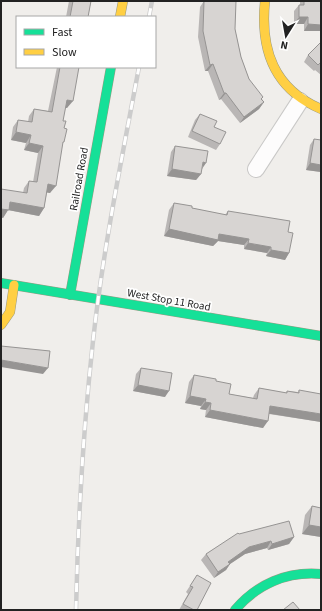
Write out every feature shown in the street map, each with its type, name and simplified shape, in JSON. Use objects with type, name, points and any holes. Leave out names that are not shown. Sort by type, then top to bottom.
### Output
[{"type":"street","points":[[120,16],[123,1]]},
{"type":"street","points":[[265,1],[262,15],[264,40],[270,61],[282,83],[300,101],[321,109]]},
{"type":"street","name":"Railroad Road","points":[[70,295],[111,68]]},
{"type":"street","points":[[256,169],[300,101]]},
{"type":"street","name":"West Stop 11 Road","points":[[1,283],[321,336]]},
{"type":"street","points":[[1,324],[6,320],[10,312],[14,285]]},
{"type":"street","points":[[236,608],[256,590],[278,579],[292,575],[321,574]]},
{"type":"building","points":[[73,1],[91,1],[88,16],[70,16]]},
{"type":"building","points":[[204,1],[236,1],[235,29],[241,57],[249,79],[263,97],[261,99],[264,102],[244,117],[226,93],[224,93],[213,64],[210,65],[203,31]]},
{"type":"building","points":[[304,1],[321,1],[321,25],[308,24],[308,17],[299,17],[299,5],[304,5]]},
{"type":"building","points":[[321,42],[321,64],[320,63],[318,65],[308,55]]},
{"type":"building","points":[[60,68],[79,68],[73,101],[67,100],[63,121],[66,121],[64,128],[67,129],[63,142],[56,186],[48,184],[44,208],[10,202],[9,210],[1,209],[1,189],[27,193],[29,181],[37,182],[43,146],[29,143],[31,135],[16,132],[18,120],[32,122],[34,109],[52,112]]},
{"type":"building","points":[[200,114],[217,121],[214,127],[226,132],[220,144],[192,131]]},
{"type":"building","points":[[314,139],[321,140],[321,165],[310,163]]},
{"type":"building","points":[[175,146],[208,151],[206,163],[203,162],[201,174],[172,169]]},
{"type":"building","points":[[174,203],[227,215],[228,211],[290,221],[288,232],[293,233],[289,253],[271,250],[271,247],[248,243],[249,239],[219,234],[218,240],[169,229]]},
{"type":"building","points":[[1,346],[50,351],[48,368],[1,360]]},
{"type":"building","points":[[141,368],[172,373],[169,391],[138,385]]},
{"type":"building","points":[[194,375],[216,379],[216,381],[231,384],[229,394],[257,399],[259,388],[287,393],[287,391],[299,393],[299,390],[321,394],[321,414],[270,406],[268,421],[210,410],[211,403],[205,402],[206,399],[190,396]]},
{"type":"building","points":[[312,506],[321,508],[321,527],[309,525]]},
{"type":"building","points":[[289,521],[294,537],[272,544],[271,541],[249,547],[228,562],[230,564],[218,572],[206,554],[238,533],[239,534]]},
{"type":"building","points":[[197,575],[211,583],[197,610],[194,610],[183,604],[193,587],[190,586]]},
{"type":"building","points":[[293,602],[300,610],[283,610]]},
{"type":"railway","points":[[149,16],[152,1]]},
{"type":"railway","points":[[76,610],[78,543],[86,408],[93,341],[107,238],[139,68]]},
{"type":"traffic: fast","points":[[70,295],[111,68]]},
{"type":"traffic: fast","points":[[1,283],[321,336]]},
{"type":"traffic: fast","points":[[235,610],[253,593],[274,581],[296,575],[321,574]]},
{"type":"traffic: slow","points":[[120,16],[123,1]]},
{"type":"traffic: slow","points":[[265,1],[265,36],[268,51],[274,66],[281,79],[292,91],[305,101],[321,109]]},
{"type":"traffic: slow","points":[[1,325],[10,312],[14,285]]}]
